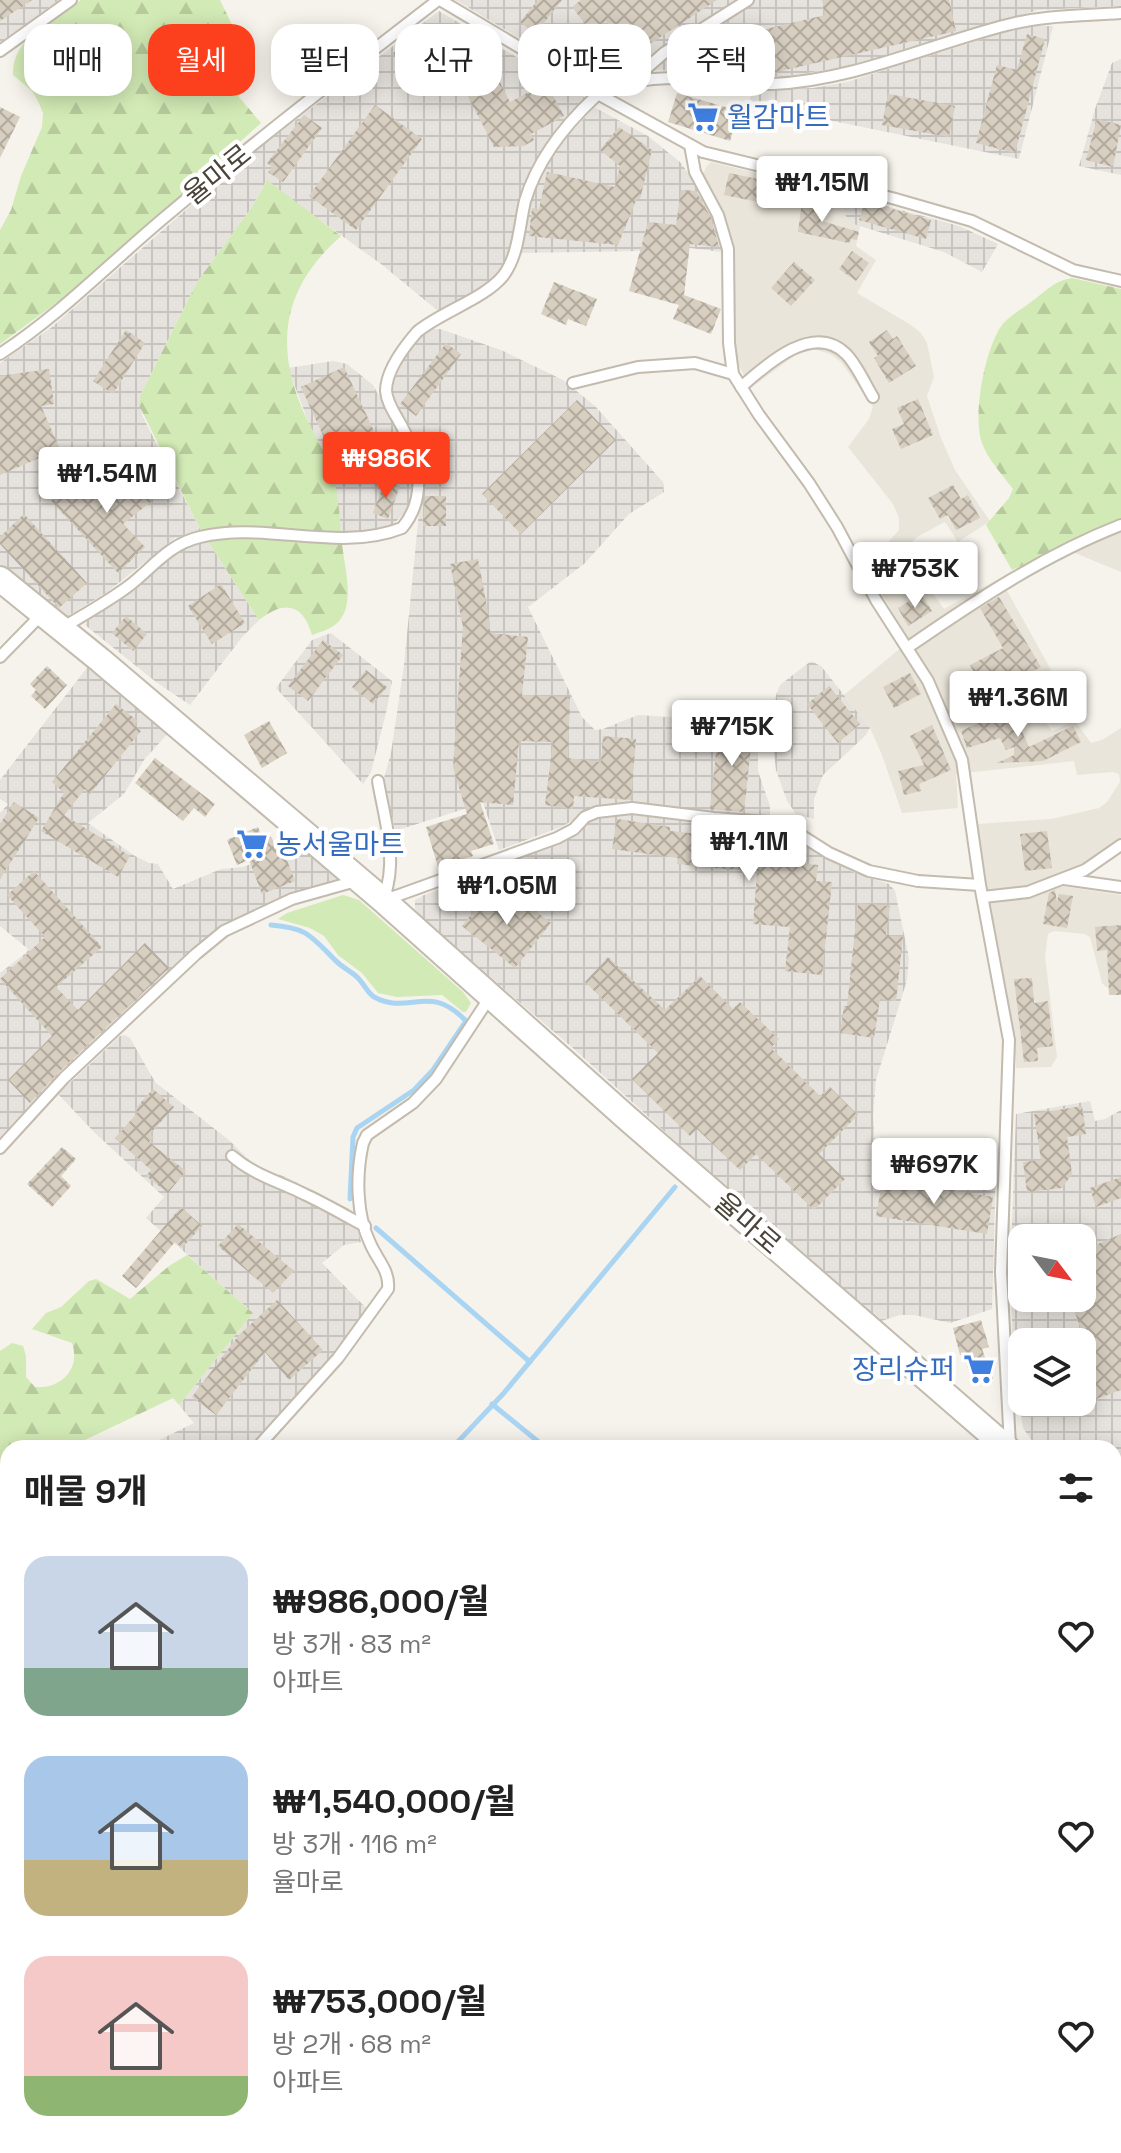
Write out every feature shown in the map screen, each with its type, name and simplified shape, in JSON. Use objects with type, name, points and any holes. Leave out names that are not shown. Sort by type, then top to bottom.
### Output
[{"type":"street","name":"율마로","points":[[0,579],[360,880],[933,1386],[999,1440]]},
{"type":"lane","points":[[0,51],[71,0]]},
{"type":"lane","points":[[439,0],[518,47]]},
{"type":"lane","name":"율마로","points":[[0,354],[71,301],[162,219],[284,119],[439,0]]},
{"type":"lane","points":[[651,64],[748,0]]},
{"type":"lane","points":[[651,78],[664,76],[743,84],[810,81],[851,73],[1027,20],[1121,13]]},
{"type":"lane","points":[[0,657],[51,622],[126,588],[181,543],[230,533],[337,537],[377,535],[402,528],[416,505],[418,471],[410,441],[386,395],[389,376],[407,343],[417,332],[502,277],[515,252],[525,203],[540,165],[550,148],[596,96]]},
{"type":"lane","points":[[602,96],[703,152],[892,198],[972,221],[1073,270],[1121,281]]},
{"type":"lane","points":[[690,145],[695,172],[718,215],[728,249],[729,343],[733,374],[809,483],[876,600],[928,681],[962,760],[980,885],[1009,1040],[1001,1272],[1009,1440]]},
{"type":"lane","points":[[741,387],[790,350],[811,343],[830,345],[845,353],[873,397]]},
{"type":"lane","points":[[573,383],[638,367],[695,363],[733,374]]},
{"type":"lane","points":[[907,648],[970,604],[1035,566],[1087,538],[1121,525]]},
{"type":"lane","points":[[378,781],[392,859],[391,879],[383,900]]},
{"type":"lane","points":[[383,900],[557,838],[597,812],[632,808],[767,822],[788,827],[829,853],[869,871],[918,881],[980,885]]},
{"type":"lane","points":[[983,897],[1028,892],[1085,870],[1121,845]]},
{"type":"lane","points":[[1063,878],[1121,887]]},
{"type":"lane","points":[[0,1148],[64,1078],[224,931],[292,899],[360,880]]},
{"type":"lane","points":[[264,1440],[338,1358],[388,1289],[389,1278],[369,1242],[359,1206],[363,1143],[367,1135],[413,1103],[436,1079],[491,995]]},
{"type":"lane","points":[[232,1156],[264,1178],[306,1195],[365,1226]]},
{"type":"shaded area","points":[[0,0],[59,0],[24,24],[0,43]]},
{"type":"shaded area","points":[[456,0],[1121,0],[1121,6],[1039,10],[864,63],[775,77],[775,24],[667,24],[667,71],[651,71],[651,24],[518,24],[518,37],[502,28],[502,24],[496,24]]},
{"type":"shaded area","points":[[439,11],[461,24],[422,24]]},
{"type":"shaded area","points":[[1053,26],[1019,159],[755,104],[750,100],[751,96],[775,96],[775,89],[813,88],[847,82],[1014,29]]},
{"type":"shaded area","points":[[395,44],[395,96],[502,96],[502,48],[518,58],[518,96],[582,96],[587,99],[537,158],[526,184],[509,255],[502,268],[488,284],[438,311],[381,264],[266,181],[252,207],[197,282],[141,394],[142,415],[201,531],[175,538],[106,593],[64,618],[0,564],[0,363],[52,327],[243,160],[327,96],[379,96],[379,57]]},
{"type":"shaded area","points":[[1121,59],[1121,175],[1079,166],[1112,63]]},
{"type":"shaded area","points":[[594,107],[648,136],[680,162],[700,189],[720,228],[722,252],[642,242],[641,251],[519,253],[528,208],[543,170],[555,150]]},
{"type":"shaded area","points":[[711,162],[847,195],[843,211],[850,223],[860,226],[856,246],[876,260],[857,293],[911,325],[927,343],[934,377],[927,396],[941,438],[955,470],[990,521],[958,542],[945,522],[917,537],[907,547],[907,558],[944,609],[1000,578],[1051,670],[1008,695],[1023,726],[1042,717],[1052,731],[1075,721],[1091,743],[1121,728],[1121,839],[1089,861],[1056,875],[1061,886],[1121,895],[1121,988],[1106,987],[1102,983],[1090,937],[1054,931],[1048,934],[1045,956],[1057,1057],[1051,1067],[1016,1068],[1014,1040],[979,859],[977,824],[1051,819],[1099,808],[1107,802],[1120,782],[1119,774],[1077,775],[1074,761],[956,774],[958,808],[902,813],[870,728],[844,695],[909,641],[859,555],[888,542],[899,530],[899,518],[893,504],[848,447],[869,419],[873,407],[841,362],[830,354],[814,349],[795,355],[751,388],[736,354],[732,243],[726,222],[703,174]]},
{"type":"shaded area","points":[[847,195],[959,226],[998,244],[982,272],[944,252],[850,223],[843,211]]},
{"type":"shaded area","points":[[429,329],[440,329],[501,350],[563,380],[595,406],[663,482],[664,492],[629,514],[584,564],[528,607],[582,717],[595,730],[638,715],[758,723],[758,771],[770,806],[770,816],[610,805],[596,807],[561,827],[499,850],[483,803],[395,831],[384,778],[391,753],[404,665],[423,471],[414,440],[392,395],[392,385],[407,353]]},
{"type":"shaded area","points":[[333,361],[347,364],[373,385],[405,443],[411,464],[411,497],[408,510],[390,527],[341,533],[337,498],[288,368]]},
{"type":"shaded area","points":[[1121,519],[1121,572],[1058,546],[1101,526]]},
{"type":"shaded area","points":[[207,540],[259,620],[190,705],[85,625],[88,619],[135,590],[167,560]]},
{"type":"shaded area","points":[[331,633],[392,681],[371,772],[363,784],[276,688],[312,640]]},
{"type":"shaded area","points":[[811,661],[821,666],[870,728],[823,775],[814,799],[814,819],[796,814],[787,801],[776,770],[773,745],[776,695],[780,685]]},
{"type":"shaded area","points":[[90,664],[171,730],[144,760],[124,794],[88,823],[135,856],[158,864],[173,889],[221,869],[243,867],[303,844],[343,880],[291,892],[221,927],[0,1139],[0,973],[28,949],[0,926],[0,813],[8,804],[0,799],[0,780]]},
{"type":"shaded area","points":[[624,814],[782,832],[853,872],[889,884],[895,891],[909,958],[907,980],[876,1080],[873,1115],[875,1145],[879,1149],[996,1168],[992,1309],[950,1323],[900,1315],[875,1323],[574,1049],[422,919],[415,909],[415,900],[424,895],[579,834],[588,823],[600,817]]},
{"type":"shaded area","points":[[120,1036],[130,1038],[155,1082],[230,1141],[254,1165],[288,1178],[353,1211],[361,1242],[344,1245],[322,1263],[367,1309],[335,1354],[257,1440],[159,1440],[194,1423],[179,1405],[253,1313],[146,1218],[164,1197],[58,1094]]},
{"type":"shaded area","points":[[1090,1101],[1095,1121],[1121,1110],[1121,1440],[1031,1440],[1023,1428],[1021,1416],[1096,1416],[1096,1328],[1012,1328],[1012,1312],[1096,1312],[1096,1224],[1012,1224],[1016,1114]]},
{"type":"green space","points":[[81,0],[220,0],[232,24],[148,24],[148,96],[239,96],[261,123],[77,288],[0,344],[0,230],[11,210],[21,176],[42,127],[43,113],[35,96],[132,96],[132,24],[45,24]]},
{"type":"green space","points":[[24,44],[24,84],[13,75],[19,51]]},
{"type":"green space","points":[[267,180],[341,236],[309,271],[299,290],[291,310],[287,352],[298,398],[333,473],[341,533],[253,527],[201,531],[139,405],[141,394],[197,282],[252,207]]},
{"type":"green space","points":[[1072,278],[1121,289],[1121,519],[1012,570],[986,525],[1013,489],[982,443],[979,399],[982,382],[990,349],[1002,325],[1050,287]]},
{"type":"green space","points":[[207,540],[342,543],[348,597],[342,617],[336,624],[312,635],[303,616],[292,608],[277,609],[259,620]]},
{"type":"green space","points":[[343,895],[359,900],[463,992],[471,1003],[466,1012],[442,995],[397,997],[378,993],[362,973],[338,955],[324,936],[310,928],[278,919],[287,913]]},
{"type":"green space","points":[[187,1255],[253,1313],[179,1405],[173,1398],[85,1440],[0,1440],[0,1351],[12,1343],[23,1346],[26,1377],[35,1387],[61,1381],[71,1369],[74,1352],[72,1343],[32,1329],[46,1313],[61,1307],[89,1281],[96,1279],[130,1299]]},
{"type":"building","points":[[0,0],[32,0],[0,21]]},
{"type":"building","points":[[538,0],[562,0],[543,24],[520,22]]},
{"type":"building","points":[[581,0],[717,0],[680,24],[667,24],[667,33],[651,43],[651,24],[608,24],[606,21],[602,24],[585,24],[572,7]]},
{"type":"building","points":[[822,0],[949,0],[956,31],[775,72],[775,27],[825,15]]},
{"type":"building","points":[[1027,34],[1045,39],[1015,153],[976,143],[997,65],[1017,70]]},
{"type":"building","points":[[502,86],[510,102],[521,96],[553,96],[564,116],[531,134],[534,140],[524,146],[494,147],[468,96],[502,96]]},
{"type":"building","points":[[888,94],[955,106],[949,137],[882,125]]},
{"type":"building","name":"월감마트","points":[[676,96],[687,96],[739,111],[730,141],[668,122]]},
{"type":"building","points":[[375,105],[422,139],[356,230],[309,196]]},
{"type":"building","points":[[0,107],[20,117],[0,158]]},
{"type":"building","points":[[304,115],[322,128],[283,182],[268,172],[272,167],[267,163]]},
{"type":"building","points":[[1097,119],[1121,125],[1113,167],[1086,160]]},
{"type":"building","points":[[619,127],[652,150],[640,199],[637,198],[618,245],[529,236],[532,208],[539,209],[547,172],[615,187],[620,166],[600,150]]},
{"type":"building","points":[[729,173],[772,182],[767,204],[724,195]]},
{"type":"building","points":[[681,190],[696,191],[711,218],[719,247],[690,244],[684,295],[721,309],[711,334],[673,319],[679,305],[629,291],[648,222],[676,225]]},
{"type":"building","points":[[802,201],[825,204],[822,221],[859,232],[857,240],[851,239],[849,243],[798,232]]},
{"type":"building","points":[[865,201],[931,220],[926,239],[859,220]]},
{"type":"building","points":[[852,251],[869,263],[856,281],[839,269]]},
{"type":"building","points":[[794,262],[815,280],[791,306],[771,288]]},
{"type":"building","points":[[554,282],[597,299],[586,326],[568,319],[566,325],[541,314]]},
{"type":"building","points":[[126,330],[145,343],[113,394],[93,381]]},
{"type":"building","points":[[887,330],[893,339],[897,336],[916,366],[889,383],[874,358],[878,356],[869,342]]},
{"type":"building","points":[[446,343],[461,354],[416,416],[400,404]]},
{"type":"building","points":[[344,367],[374,431],[330,451],[301,387]]},
{"type":"building","points":[[49,369],[54,404],[41,406],[60,449],[0,475],[0,376]]},
{"type":"building","points":[[918,399],[933,435],[901,449],[892,429],[904,424],[897,408]]},
{"type":"building","points":[[577,400],[616,440],[521,534],[482,494]]},
{"type":"building","points":[[130,460],[145,479],[138,484],[152,501],[123,524],[145,547],[118,573],[51,501],[78,476],[106,506],[115,473]]},
{"type":"building","points":[[385,480],[400,486],[388,519],[373,513]]},
{"type":"building","points":[[953,485],[961,499],[968,495],[980,518],[956,530],[948,515],[940,519],[928,498]]},
{"type":"building","points":[[425,496],[446,496],[446,526],[423,526]]},
{"type":"building","points":[[24,514],[87,583],[59,608],[0,544],[0,537]]},
{"type":"building","points":[[478,559],[490,633],[528,637],[522,695],[570,697],[568,758],[601,762],[603,736],[636,739],[631,800],[574,796],[573,809],[545,805],[553,742],[519,741],[513,805],[480,802],[494,844],[471,851],[473,856],[438,867],[426,827],[467,814],[453,767],[463,627],[450,564]]},
{"type":"building","points":[[221,584],[245,623],[212,644],[188,606]]},
{"type":"building","points":[[921,594],[932,611],[908,626],[898,608]]},
{"type":"building","points":[[999,597],[1041,667],[1005,686],[1001,679],[982,689],[970,665],[1003,648],[980,608]]},
{"type":"building","points":[[126,616],[147,634],[133,651],[112,633]]},
{"type":"building","points":[[323,640],[343,655],[308,701],[288,686]]},
{"type":"building","points":[[47,666],[67,685],[45,709],[31,696],[36,690],[30,684]]},
{"type":"building","points":[[366,670],[387,687],[373,704],[352,687]]},
{"type":"building","points":[[910,673],[921,694],[894,708],[883,687]]},
{"type":"building","points":[[829,686],[860,724],[838,743],[807,704]]},
{"type":"building","points":[[116,704],[138,721],[134,725],[141,731],[90,794],[85,789],[64,815],[130,856],[118,877],[41,831],[64,793],[52,782]]},
{"type":"building","points":[[1011,708],[1029,747],[1073,726],[1081,742],[1043,761],[997,763],[1014,755],[1014,747],[1006,750],[1000,738],[967,748],[961,731]]},
{"type":"building","points":[[269,721],[287,753],[262,768],[244,735]]},
{"type":"building","points":[[719,725],[753,728],[744,812],[710,809]]},
{"type":"building","points":[[932,725],[951,770],[919,784],[921,791],[904,795],[898,771],[924,765],[910,736]]},
{"type":"building","points":[[155,758],[215,804],[205,817],[194,808],[183,821],[135,783]]},
{"type":"building","points":[[14,802],[39,818],[0,879],[0,824]]},
{"type":"building","points":[[617,819],[670,827],[670,831],[708,835],[709,825],[742,828],[741,838],[747,839],[745,857],[818,865],[816,881],[832,882],[822,975],[785,971],[790,927],[753,924],[757,872],[677,864],[678,858],[612,849]]},
{"type":"building","points":[[258,827],[263,840],[271,836],[280,857],[285,855],[295,881],[262,894],[249,860],[237,865],[227,840]]},
{"type":"building","points":[[1047,831],[1052,868],[1025,871],[1020,834]]},
{"type":"building","points":[[34,871],[102,947],[56,987],[78,1010],[145,943],[169,968],[30,1103],[8,1080],[52,1036],[0,979],[45,937],[7,895]]},
{"type":"building","points":[[1055,890],[1057,902],[1059,894],[1073,896],[1067,928],[1043,924],[1049,893]]},
{"type":"building","points":[[490,891],[507,904],[515,895],[551,923],[515,968],[462,926]]},
{"type":"building","points":[[858,903],[890,906],[886,935],[903,937],[896,1001],[880,999],[874,1038],[840,1033],[844,1006],[847,1006]]},
{"type":"building","points":[[1121,925],[1121,995],[1109,995],[1107,950],[1097,951],[1095,927]]},
{"type":"building","points":[[608,957],[665,1010],[700,976],[733,1009],[740,1002],[779,1039],[771,1048],[820,1096],[830,1087],[858,1115],[819,1154],[845,1179],[814,1210],[756,1154],[740,1170],[697,1129],[690,1136],[632,1079],[658,1053],[585,982]]},
{"type":"building","points":[[1032,978],[1034,1003],[1048,1001],[1053,1046],[1037,1048],[1038,1061],[1024,1062],[1014,979]]},
{"type":"building","points":[[153,1089],[174,1107],[150,1134],[154,1137],[149,1142],[186,1171],[168,1193],[146,1176],[151,1170],[115,1138]]},
{"type":"building","points":[[1082,1106],[1086,1134],[1067,1137],[1072,1174],[1062,1188],[1027,1192],[1023,1162],[1041,1160],[1034,1114]]},
{"type":"building","points":[[62,1147],[76,1159],[61,1176],[71,1186],[52,1207],[27,1184]]},
{"type":"building","points":[[1121,1177],[1121,1198],[1096,1207],[1090,1188]]},
{"type":"building","points":[[883,1178],[993,1197],[987,1234],[876,1216]]},
{"type":"building","points":[[181,1207],[202,1226],[182,1248],[175,1242],[136,1288],[122,1276]]},
{"type":"building","points":[[238,1224],[294,1271],[273,1293],[218,1246]]},
{"type":"building","points":[[1121,1234],[1121,1390],[1096,1399],[1096,1328],[1080,1328],[1075,1312],[1096,1312],[1096,1245]]},
{"type":"building","points":[[277,1300],[323,1350],[289,1380],[265,1352],[216,1415],[192,1397],[239,1335]]},
{"type":"building","points":[[981,1320],[989,1347],[982,1349],[993,1379],[974,1386],[963,1354],[960,1355],[953,1328]]},
{"type":"waterway","points":[[271,925],[293,928],[307,934],[358,978],[374,997],[398,1003],[441,1003],[466,1021],[433,1070],[414,1090],[357,1128],[353,1137],[350,1199]]},
{"type":"waterway","points":[[460,1440],[503,1394],[675,1187]]},
{"type":"waterway","points":[[376,1228],[530,1362]]},
{"type":"waterway","points":[[492,1404],[536,1440]]},
{"type":"place","name":"월감마트","points":[[703,117]]},
{"type":"place","name":"농서울마트","points":[[252,844]]},
{"type":"place","name":"장리슈퍼","points":[[979,1369]]}]
